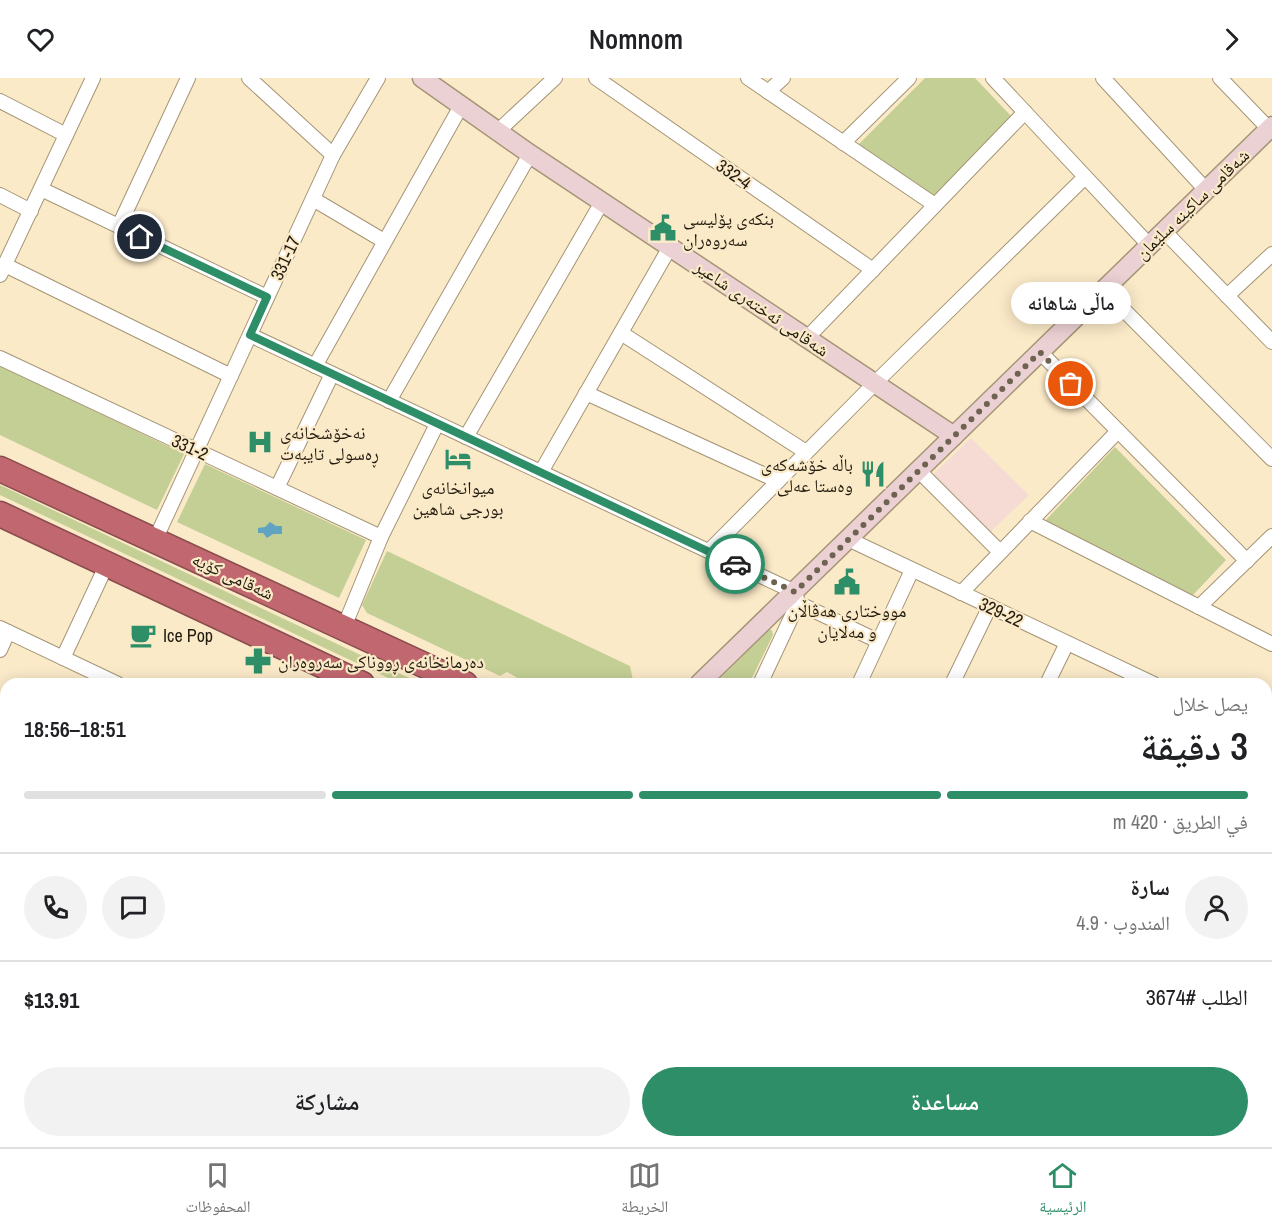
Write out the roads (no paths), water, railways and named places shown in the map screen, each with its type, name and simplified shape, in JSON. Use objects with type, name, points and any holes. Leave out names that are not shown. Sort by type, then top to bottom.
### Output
[{"type":"highway","name":"شەقامی کۆیە","points":[[0,469],[452,678]]},
{"type":"highway","points":[[0,514],[349,678]]},
{"type":"street","points":[[93,78],[3,270],[231,375]]},
{"type":"street","points":[[119,226],[188,78]]},
{"type":"street","points":[[249,78],[333,155]]},
{"type":"street","name":"331-17","points":[[155,540],[333,155],[378,78]]},
{"type":"street","points":[[497,132],[555,78]]},
{"type":"street","name":"332-4","points":[[596,78],[873,270]]},
{"type":"street","points":[[748,78],[935,205]]},
{"type":"street","points":[[768,92],[783,78]]},
{"type":"street","points":[[843,143],[909,78]]},
{"type":"street","points":[[993,78],[1149,245]]},
{"type":"street","points":[[1103,78],[1206,190]]},
{"type":"street","points":[[1220,78],[1271,127]]},
{"type":"street","name":"شەقامی ئەختەری شاعیر","points":[[429,80],[497,132],[954,436]]},
{"type":"street","points":[[0,101],[66,135]]},
{"type":"street","points":[[315,366],[461,106]]},
{"type":"street","points":[[807,338],[1025,112]]},
{"type":"street","name":"شەقامی ساکینە سلێمان","points":[[706,678],[796,597],[848,539],[1271,127]]},
{"type":"street","points":[[390,401],[530,154]]},
{"type":"street","points":[[709,551],[875,383],[1085,177]]},
{"type":"street","points":[[41,189],[267,297]]},
{"type":"street","points":[[0,195],[31,211]]},
{"type":"street","points":[[313,199],[384,242]]},
{"type":"street","points":[[466,437],[602,202]]},
{"type":"street","points":[[1164,231],[1272,342]]},
{"type":"street","points":[[541,472],[670,248]]},
{"type":"street","points":[[1227,296],[1272,254]]},
{"type":"street","points":[[1104,290],[1272,459]]},
{"type":"street","points":[[621,333],[807,452]]},
{"type":"street","points":[[250,335],[709,551],[879,641]]},
{"type":"street","points":[[1040,352],[1247,561]]},
{"type":"street","name":"331-2","points":[[0,358],[381,537]]},
{"type":"street","points":[[277,488],[332,374]]},
{"type":"street","points":[[586,393],[778,481]]},
{"type":"street","points":[[344,627],[381,537],[437,424]]},
{"type":"street","points":[[961,593],[1118,431]]},
{"type":"street","points":[[918,470],[1000,552]]},
{"type":"street","points":[[1030,521],[1272,644]]},
{"type":"street","points":[[1199,608],[1272,536]]},
{"type":"street","name":"329-22","points":[[848,539],[1138,678]]},
{"type":"street","points":[[63,658],[107,564]]},
{"type":"street","points":[[862,678],[912,570]]},
{"type":"street","points":[[762,678],[796,597]]},
{"type":"street","points":[[955,678],[990,606]]},
{"type":"street","points":[[0,650],[4,630],[105,678]]},
{"type":"street","points":[[1050,678],[1066,642]]},
{"type":"water","points":[[270,522],[276,526],[282,526],[282,534],[273,534],[267,538],[263,533],[258,533],[258,528],[265,527]]},
{"type":"place","name":"بنکەی پۆلیسی سەروەران","points":[[663,228]]},
{"type":"place","name":"ماڵی شاھانە","points":[[1071,384]]},
{"type":"place","name":"نەخۆشخانەی ڕەسولی تایبەت","points":[[260,442]]},
{"type":"place","name":"میوانخانەی بورجی شاهین","points":[[458,459]]},
{"type":"place","name":"باڵە خۆشەکەی وەستا عەلی","points":[[873,474]]},
{"type":"place","name":"مووختاری ھەڤاڵان و مەلایان","points":[[847,582]]},
{"type":"place","name":"Ice Pop","points":[[143,635]]},
{"type":"place","name":"دەرمانخانەی ڕووناکی سەروەران","points":[[258,661]]}]
